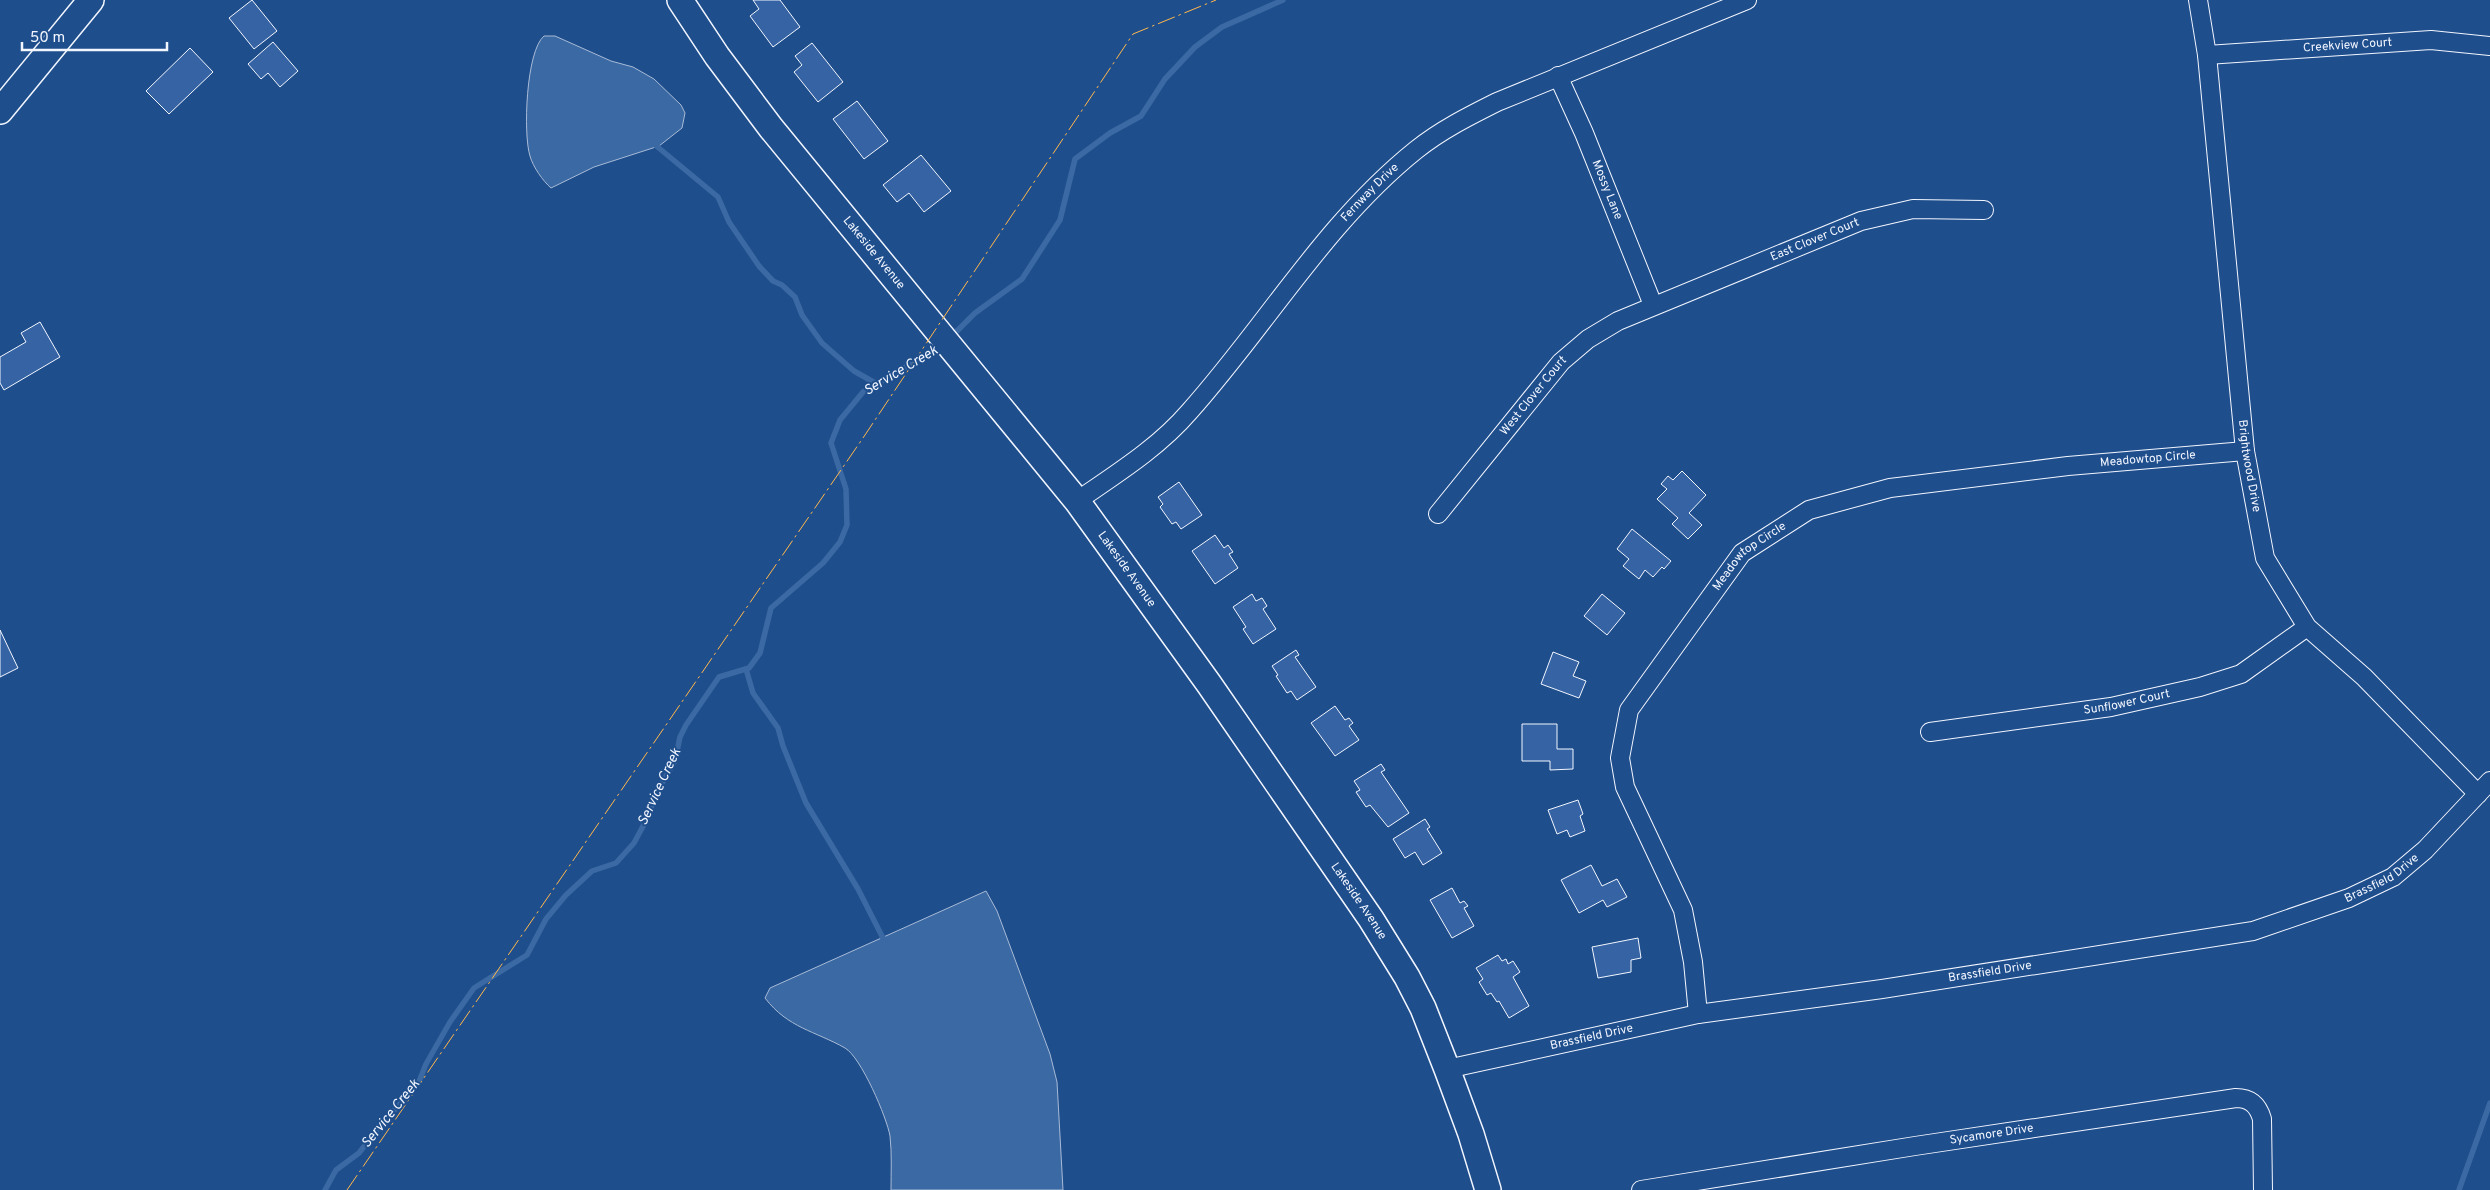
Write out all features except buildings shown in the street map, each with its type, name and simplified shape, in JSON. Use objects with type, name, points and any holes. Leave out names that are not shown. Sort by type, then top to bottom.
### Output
[{"type":"street","points":[[0,111],[91,0]]},
{"type":"street","name":"Lakeside Avenue","points":[[680,0],[717,56],[771,128],[1077,501],[1209,684],[1370,919],[1423,1008],[1471,1134],[1488,1190]]},
{"type":"street","name":"Fernway Drive","points":[[1077,501],[1141,456],[1190,412],[1347,215],[1380,180],[1418,148],[1458,121],[1558,76],[1747,0]]},
{"type":"street","name":"Brightwood Drive","points":[[2198,0],[2207,54],[2245,451],[2265,558],[2307,627],[2484,788]]},
{"type":"street","name":"Creekview Court","points":[[2207,54],[2431,40],[2490,46]]},
{"type":"street","name":"Mossy Lane","points":[[1558,76],[1584,133],[1653,304]]},
{"type":"street","name":"East Clover Court","points":[[1653,304],[1861,221],[1913,209],[1984,210]]},
{"type":"street","name":"West Clover Court","points":[[1438,514],[1561,362],[1588,339],[1618,321],[1653,304]]},
{"type":"street","name":"Meadowtop Circle","points":[[1698,1014],[1694,962],[1684,910],[1625,787],[1620,758],[1629,710],[1742,553],[1809,510],[1890,488],[2068,466],[2245,451]]},
{"type":"street","name":"Sunflower Court","points":[[1930,732],[2111,707],[2200,687],[2241,674],[2307,627]]},
{"type":"street","name":"Brassfield Drive","points":[[1447,1068],[1698,1014],[1892,988],[2253,931],[2349,898],[2393,877],[2424,850],[2484,788]]},
{"type":"street","name":"Sycamore Drive","points":[[1641,1190],[1915,1146],[2236,1098],[2252,1102],[2260,1111],[2262,1119],[2263,1190]]},
{"type":"water","points":[[544,36],[555,36],[611,61],[633,67],[654,79],[681,105],[685,113],[682,128],[659,146],[594,167],[551,188],[539,174],[531,160],[527,130],[528,93],[533,58]]},
{"type":"water","points":[[986,891],[997,911],[1050,1054],[1057,1082],[1063,1190],[891,1190],[891,1149],[888,1127],[879,1103],[858,1063],[845,1048],[793,1023],[765,998],[770,988]]},
{"type":"waterway","name":"Service Creek","points":[[950,338],[975,313],[1022,279],[1060,220],[1075,159],[1110,133],[1141,116],[1165,79],[1195,47],[1222,27],[1283,0]]},
{"type":"waterway","points":[[654,144],[718,197],[729,222],[759,266],[773,281],[782,285],[795,297],[802,315],[822,343],[854,371],[877,384]]},
{"type":"waterway","name":"Service Creek","points":[[325,1190],[336,1170],[359,1153],[379,1127],[418,1084],[426,1064],[450,1022],[474,988],[527,955],[546,919],[566,895],[592,871],[616,863],[634,843],[649,815],[655,795],[675,761],[680,737],[686,725],[719,677],[749,668],[760,653],[771,608],[823,563],[840,542],[847,525],[846,489],[831,443],[840,420],[863,392],[942,346]]},
{"type":"waterway","points":[[746,669],[753,693],[778,728],[783,746],[806,803],[858,889],[886,944]]},
{"type":"waterway","points":[[2459,1190],[2490,1103]]},
{"type":"power","points":[[347,1190],[865,435],[1133,34],[1216,0]]}]
